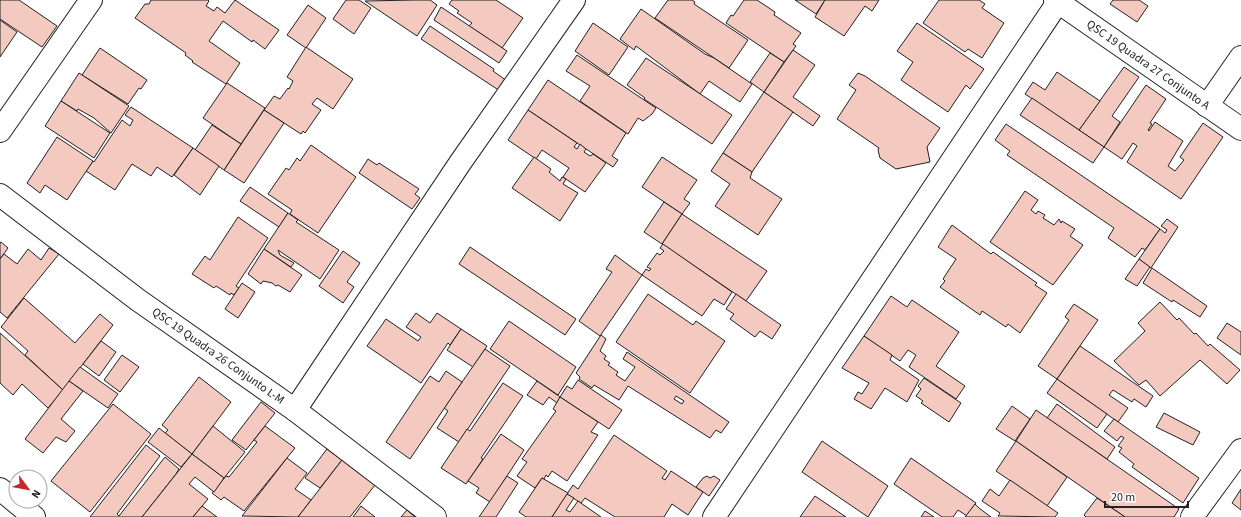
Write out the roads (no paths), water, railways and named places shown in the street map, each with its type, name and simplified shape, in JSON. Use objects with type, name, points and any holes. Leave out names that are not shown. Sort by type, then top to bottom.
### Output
[{"type":"street","points":[[0,131],[91,0]]},
{"type":"street","points":[[296,410],[460,163],[574,0]]},
{"type":"street","points":[[714,517],[1056,1]]},
{"type":"street","name":"QSC 19 Quadra 27 Conjunto A","points":[[1056,1],[1241,129]]},
{"type":"street","points":[[1207,106],[1241,57]]},
{"type":"street","name":"QSC 19 Quadra 26 Conjunto L-M","points":[[0,195],[138,300],[296,410],[436,517]]},
{"type":"street","points":[[1192,517],[1241,450]]},
{"type":"street","points":[[0,489],[34,517]]}]
